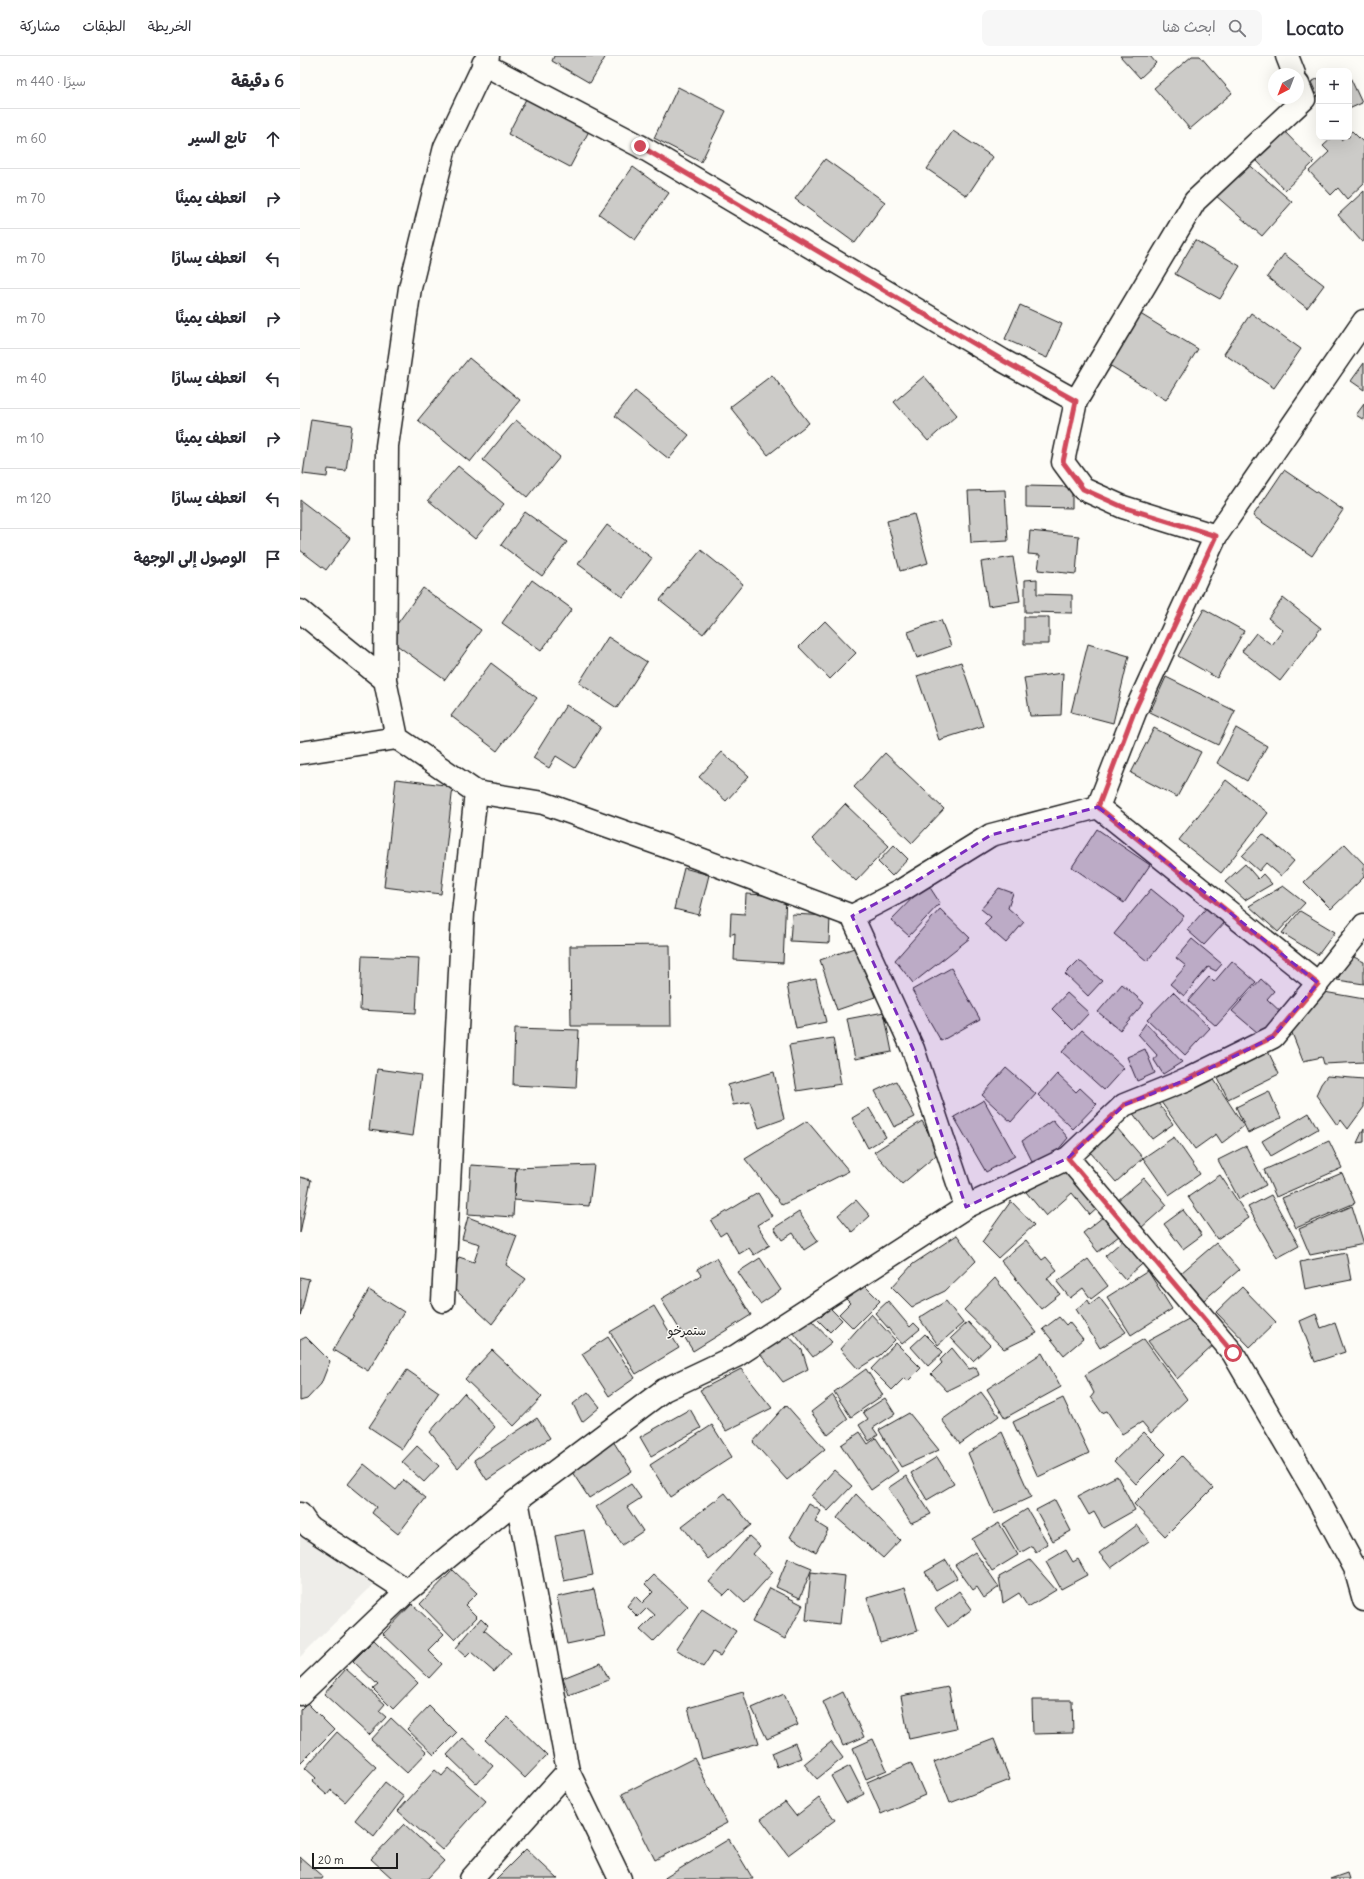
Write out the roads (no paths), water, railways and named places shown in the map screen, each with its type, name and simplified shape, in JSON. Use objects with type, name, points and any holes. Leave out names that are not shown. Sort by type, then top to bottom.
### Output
[{"type":"street","points":[[1287,56],[1292,68]]},
{"type":"street","points":[[397,738],[385,680],[387,446],[410,288],[445,147],[485,60],[640,146],[1002,360],[1076,401]]},
{"type":"street","points":[[1216,536],[1123,507],[1083,489],[1063,462],[1076,401],[1195,201],[1299,104]]},
{"type":"street","points":[[1098,807],[1134,712],[1216,536],[1364,321]]},
{"type":"street","points":[[300,610],[385,680]]},
{"type":"street","points":[[300,753],[397,738],[476,792],[543,803],[687,854],[852,916],[913,1049],[966,1207]]},
{"type":"street","points":[[443,1301],[462,913],[476,792]]},
{"type":"street","points":[[852,916],[902,890],[991,835],[1098,807]]},
{"type":"street","points":[[1098,807],[1318,984]]},
{"type":"street","points":[[300,1694],[408,1591],[517,1500],[664,1390],[736,1356],[966,1207],[1068,1158],[1124,1105],[1188,1079],[1273,1037],[1318,984],[1364,925]]},
{"type":"street","points":[[1068,1158],[1233,1353],[1360,1569],[1364,1600]]},
{"type":"street","points":[[517,1500],[568,1770],[620,1879]]},
{"type":"street","points":[[300,1514],[308,1528],[408,1591]]},
{"type":"street","points":[[471,1879],[568,1770]]},
{"type":"district","name":"ستمرخو","points":[[687,1330]]}]
